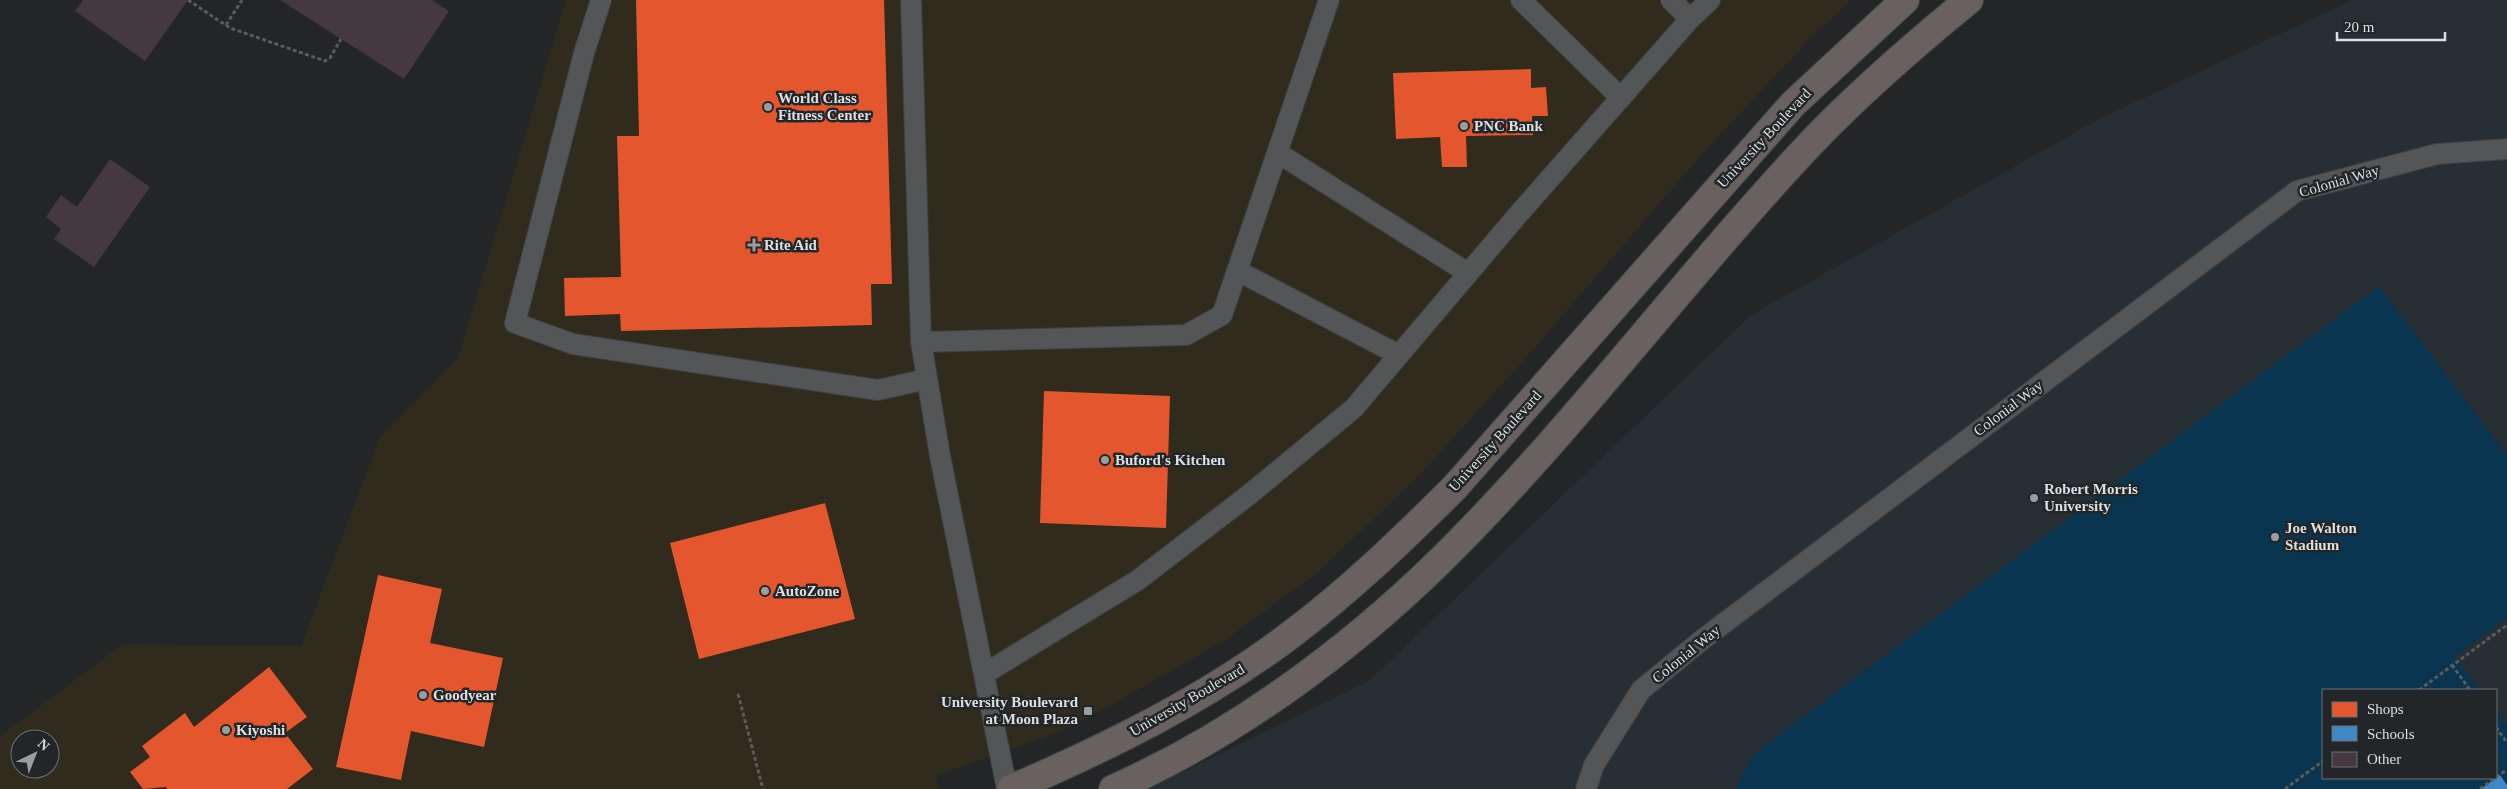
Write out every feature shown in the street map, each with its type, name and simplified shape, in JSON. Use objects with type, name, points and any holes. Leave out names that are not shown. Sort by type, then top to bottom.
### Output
[{"type":"main road","name":"University Boulevard","points":[[1011,789],[1087,756],[1163,716],[1227,678],[1288,636],[1351,586],[1402,541],[1454,487],[1793,104],[1850,49],[1905,0]]},
{"type":"main road","points":[[1113,789],[1190,749],[1259,707],[1317,667],[1381,614],[1439,562],[1539,455],[1811,143],[1865,88],[1969,0]]},
{"type":"lane","points":[[601,0],[584,53],[515,323],[572,344],[878,390],[927,379]]},
{"type":"lane","points":[[911,0],[921,342],[1007,789]]},
{"type":"lane","points":[[921,342],[1186,335],[1222,315],[1329,0]]},
{"type":"lane","points":[[1521,0],[1621,98]]},
{"type":"lane","points":[[1672,0],[1690,19]]},
{"type":"lane","points":[[984,674],[1138,580],[1250,494],[1354,408],[1621,98],[1690,19],[1710,0]]},
{"type":"lane","name":"Colonial Way","points":[[1586,789],[1594,765],[1641,690],[1711,633],[2297,191],[2437,154],[2507,149]]},
{"type":"lane","points":[[1278,153],[1468,274]]},
{"type":"lane","points":[[1238,271],[1399,355]]},
{"type":"path","points":[[188,0],[226,25],[325,62],[330,58],[341,39]]},
{"type":"path","points":[[226,25],[242,0]]},
{"type":"path","points":[[2420,689],[2507,625]]},
{"type":"path","points":[[2452,666],[2469,689]]},
{"type":"path","points":[[738,694],[763,789]]},
{"type":"path","points":[[2497,728],[2507,743]]},
{"type":"path","points":[[2286,789],[2322,762]]},
{"type":"path","points":[[2480,789],[2492,779]]},
{"type":"shaded area","points":[[566,0],[1850,0],[1804,45],[1704,152],[1525,359],[1418,477],[1317,573],[1224,641],[1072,727],[936,776],[939,789],[0,789],[0,736],[123,644],[301,646],[380,437],[458,358]]},
{"type":"shaded area","name":"Robert Morris University","points":[[2352,0],[2507,0],[2507,789],[1148,789],[1369,681],[1751,315],[2099,119]]},
{"type":"shaded area","name":"Joe Walton Stadium","points":[[2379,286],[2507,456],[2507,618],[2455,656],[2479,689],[2322,689],[2322,779],[2497,779],[2497,712],[2507,726],[2507,789],[1736,789],[1751,758],[1768,743]]},
{"type":"building: Shops","points":[[636,0],[884,0],[892,284],[871,284],[872,325],[621,331],[620,314],[565,316],[564,278],[621,277],[617,136],[639,136]]},
{"type":"building: Shops","name":"PNC Bank","points":[[1531,69],[1531,88],[1546,87],[1548,116],[1532,116],[1533,135],[1466,136],[1467,167],[1442,167],[1440,137],[1396,139],[1393,73]]},
{"type":"building: Shops","name":"Buford's Kitchen","points":[[1044,391],[1170,396],[1166,528],[1040,523]]},
{"type":"building: Shops","name":"AutoZone","points":[[825,503],[855,619],[699,659],[670,543]]},
{"type":"building: Shops","name":"Goodyear","points":[[378,575],[442,589],[430,643],[503,658],[484,747],[411,731],[401,780],[336,767]]},
{"type":"building: Shops","name":"Kiyoshi","points":[[269,667],[307,717],[285,733],[313,769],[287,789],[167,789],[166,787],[143,789],[130,772],[150,757],[142,746],[185,713],[194,727]]},
{"type":"building: Schools","points":[[2500,775],[2507,785],[2507,789],[2481,789],[2497,779]]},
{"type":"building: Other","points":[[83,0],[188,0],[145,61],[75,11]]},
{"type":"building: Other","points":[[280,0],[432,0],[449,11],[404,79]]},
{"type":"building: Other","points":[[110,159],[150,187],[94,267],[54,239],[61,229],[46,217],[61,195],[77,207]]},
{"type":"place","name":"World Class Fitness Center","points":[[768,107]]},
{"type":"place","name":"PNC Bank","points":[[1464,126]]},
{"type":"place","name":"Rite Aid","points":[[754,245]]},
{"type":"place","name":"Buford's Kitchen","points":[[1105,460]]},
{"type":"place","name":"Robert Morris University","points":[[2034,498]]},
{"type":"place","name":"Joe Walton Stadium","points":[[2275,537]]},
{"type":"place","name":"AutoZone","points":[[765,591]]},
{"type":"place","name":"Goodyear","points":[[423,695]]},
{"type":"place","name":"University Boulevard at Moon Plaza","points":[[1088,711]]},
{"type":"place","name":"Kiyoshi","points":[[226,730]]}]
